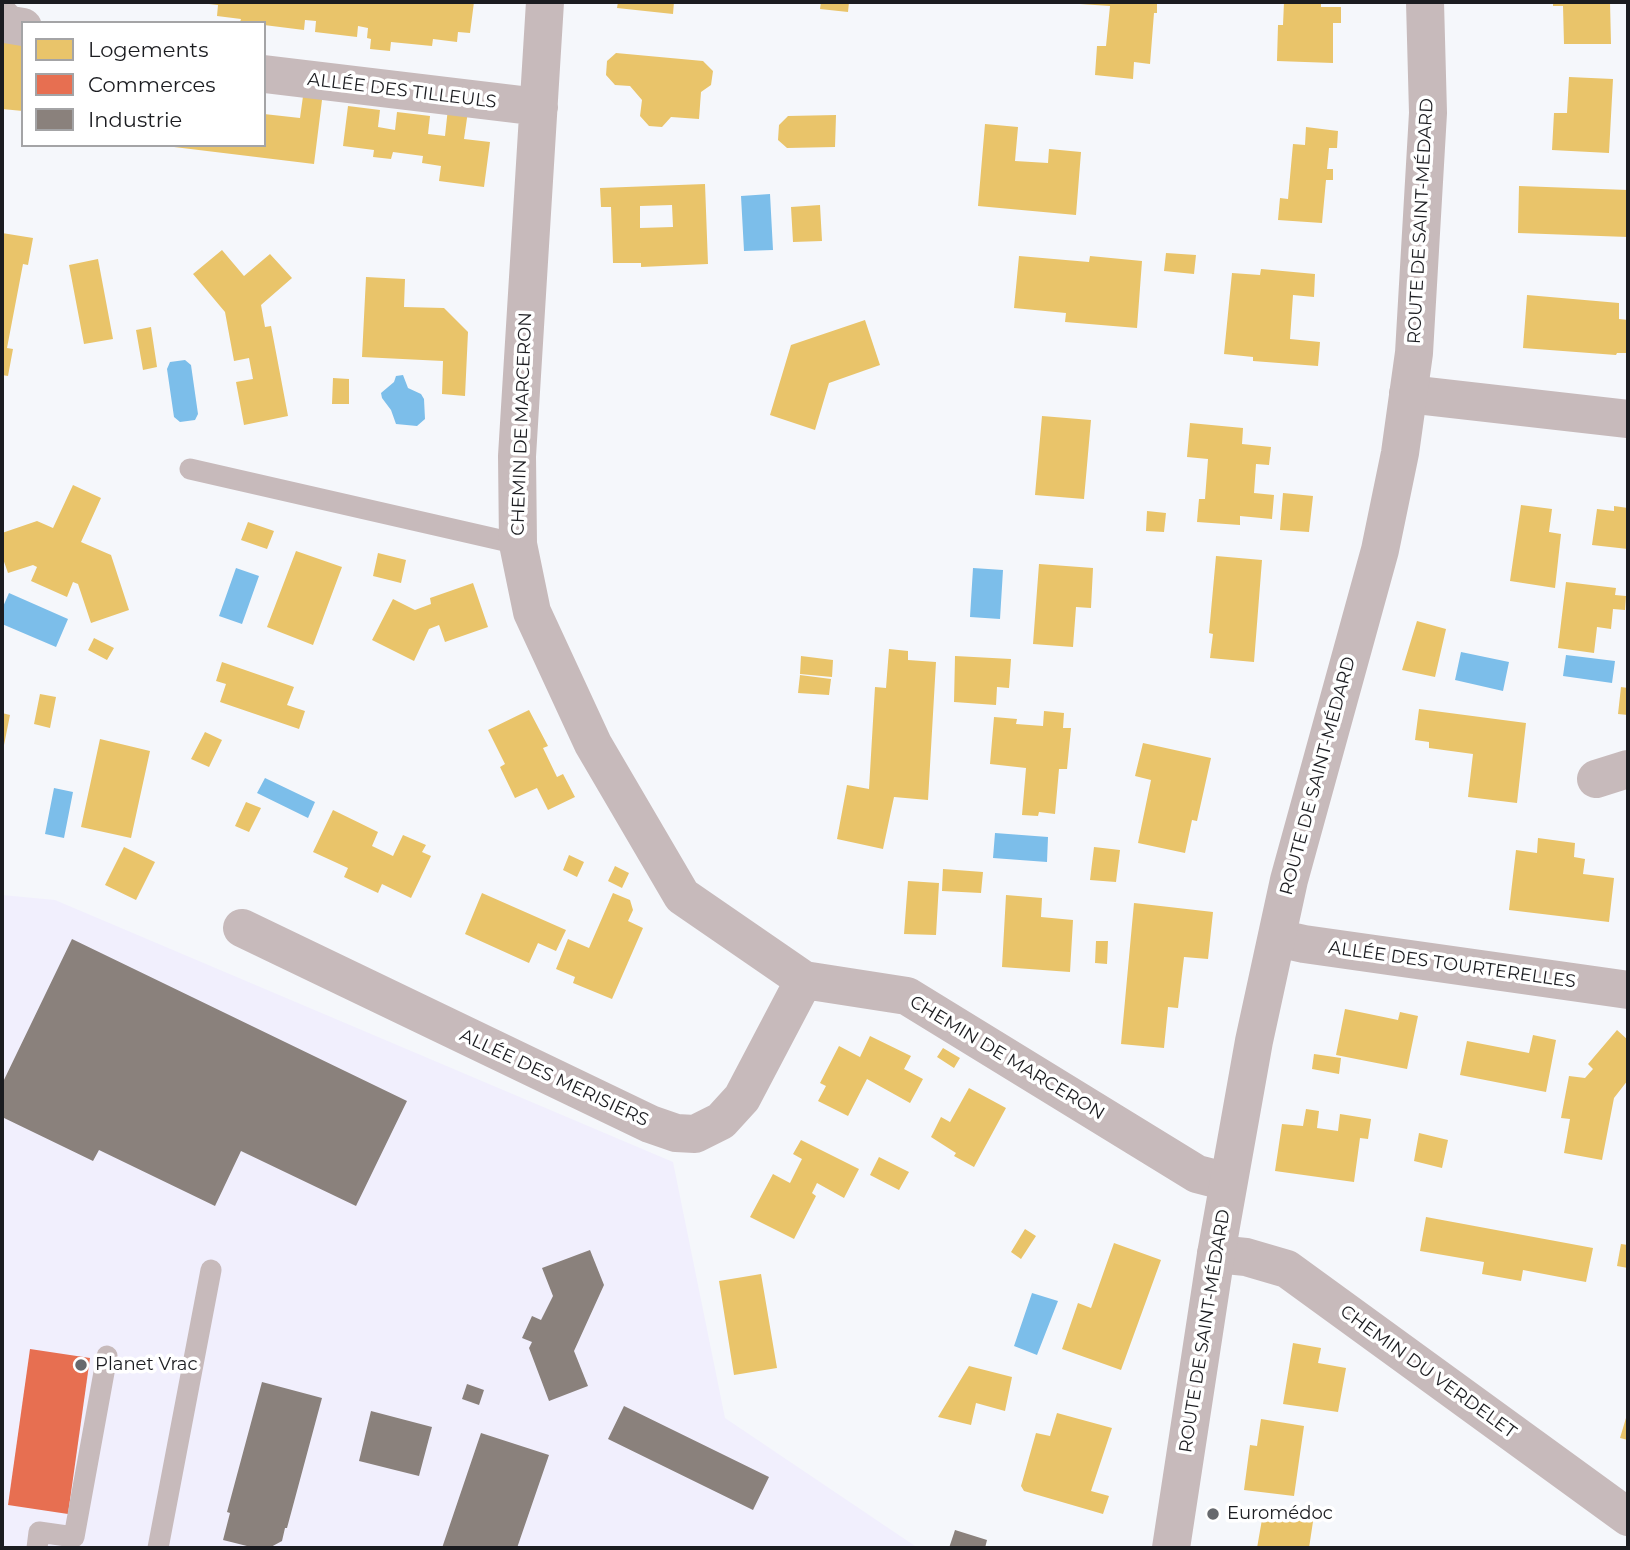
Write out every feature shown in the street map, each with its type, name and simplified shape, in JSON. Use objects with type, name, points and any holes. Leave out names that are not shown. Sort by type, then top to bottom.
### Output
[{"type":"street","name":"CHEMIN DE MARCERON","points":[[545,2],[517,456],[518,544],[532,612],[593,744],[682,896],[804,980],[907,996],[1197,1174],[1228,1182]]},
{"type":"street","name":"ROUTE DE SAINT-MÉDARD","points":[[1171,1548],[1216,1254],[1254,1041],[1289,880],[1380,550],[1400,453],[1414,352],[1428,113],[1424,2]]},
{"type":"street","points":[[2,18],[5,24],[21,27]]},
{"type":"street","name":"ALLÉE DES TILLEULS","points":[[266,74],[539,107]]},
{"type":"street","points":[[1408,394],[1628,419]]},
{"type":"street","name":"ALLÉE DES MERISIERS","points":[[242,928],[650,1124],[676,1133],[695,1134],[721,1121],[742,1098],[804,980]]},
{"type":"street","name":"ALLÉE DES TOURTERELLES","points":[[1277,938],[1628,990]]},
{"type":"street","name":"CHEMIN DU VERDELET","points":[[1216,1254],[1246,1257],[1287,1269],[1628,1517]]},
{"type":"lane","points":[[190,469],[518,544]]},
{"type":"lane","points":[[158,1548],[211,1270]]},
{"type":"lane","points":[[37,1548],[39,1532],[74,1537],[107,1356]]},
{"type":"shaded area","points":[[2,895],[55,900],[673,1162],[725,1418],[918,1548],[2,1548]]},
{"type":"water","points":[[770,194],[773,250],[744,251],[741,196]]},
{"type":"water","points":[[185,360],[191,365],[198,414],[195,420],[180,422],[174,417],[167,369],[170,362]]},
{"type":"water","points":[[403,375],[408,388],[421,394],[424,399],[425,419],[417,426],[396,424],[391,410],[382,398],[381,393],[394,382],[396,376]]},
{"type":"water","points":[[236,568],[259,576],[242,624],[219,616]]},
{"type":"water","points":[[973,568],[1003,570],[1000,619],[970,617]]},
{"type":"water","points":[[9,593],[68,619],[56,647],[2,624],[2,609]]},
{"type":"water","points":[[1461,652],[1509,662],[1503,691],[1455,680]]},
{"type":"water","points":[[1566,655],[1615,661],[1612,683],[1563,676]]},
{"type":"water","points":[[265,778],[315,802],[308,818],[257,793]]},
{"type":"water","points":[[54,788],[73,792],[64,838],[45,834]]},
{"type":"water","points":[[995,833],[1048,837],[1047,862],[993,858]]},
{"type":"water","points":[[1032,1293],[1058,1301],[1037,1355],[1014,1346]]},
{"type":"building: Logements","points":[[474,2],[470,33],[458,32],[457,42],[433,39],[432,46],[391,42],[390,51],[370,49],[368,28],[358,26],[357,37],[315,32],[316,21],[305,20],[304,30],[266,25],[266,21],[240,21],[241,19],[217,16],[218,5],[209,4]]},
{"type":"building: Logements","points":[[618,2],[674,2],[673,14],[617,8]]},
{"type":"building: Logements","points":[[821,2],[849,2],[848,12],[820,9]]},
{"type":"building: Logements","points":[[1080,2],[1157,2],[1150,64],[1134,62],[1133,79],[1095,75],[1097,46],[1106,46],[1110,6]]},
{"type":"building: Logements","points":[[1284,2],[1321,2],[1321,7],[1341,7],[1341,23],[1333,23],[1333,63],[1277,61],[1278,25],[1283,25]]},
{"type":"building: Logements","points":[[1553,2],[1610,2],[1611,44],[1564,44],[1563,6],[1553,6]]},
{"type":"building: Logements","points":[[2,35],[21,38],[21,111],[2,109]]},
{"type":"building: Logements","points":[[616,53],[703,61],[713,71],[711,85],[701,92],[699,119],[671,117],[662,127],[649,126],[640,116],[642,100],[630,86],[615,85],[606,75],[607,61]]},
{"type":"building: Logements","points":[[1569,77],[1613,79],[1609,153],[1552,150],[1554,113],[1567,113]]},
{"type":"building: Logements","points":[[304,89],[323,92],[314,164],[174,147],[266,147],[266,114],[300,118]]},
{"type":"building: Logements","points":[[348,106],[380,110],[378,127],[395,130],[397,112],[430,116],[428,134],[445,136],[448,108],[468,111],[464,139],[490,142],[484,187],[439,181],[441,166],[422,163],[423,156],[393,152],[391,159],[373,157],[374,150],[343,146]]},
{"type":"building: Logements","points":[[836,115],[835,147],[787,148],[778,140],[779,125],[788,116]]},
{"type":"building: Logements","points":[[985,124],[1018,127],[1015,161],[1048,163],[1049,149],[1081,152],[1076,215],[978,206]]},
{"type":"building: Logements","points":[[1306,127],[1338,131],[1337,148],[1329,148],[1327,169],[1333,169],[1333,180],[1326,180],[1322,223],[1278,220],[1280,198],[1288,199],[1293,144],[1305,145]]},
{"type":"building: Logements","points":[[705,184],[708,264],[641,267],[641,263],[613,263],[611,207],[601,207],[600,188]],"holes":[[[672,205],[673,227],[640,228],[640,206]]]},
{"type":"building: Logements","points":[[1519,186],[1628,190],[1628,237],[1518,233]]},
{"type":"building: Logements","points":[[820,205],[822,241],[793,242],[791,207]]},
{"type":"building: Logements","points":[[2,233],[33,238],[28,265],[23,264],[7,348],[13,349],[8,376],[2,375]]},
{"type":"building: Logements","points":[[222,250],[244,276],[270,254],[292,278],[261,305],[265,327],[271,326],[288,416],[244,425],[236,382],[253,379],[249,358],[234,361],[225,312],[193,274]]},
{"type":"building: Logements","points":[[1166,253],[1196,255],[1194,274],[1164,271]]},
{"type":"building: Logements","points":[[1019,256],[1089,262],[1090,256],[1142,261],[1137,328],[1065,322],[1066,313],[1014,308]]},
{"type":"building: Logements","points":[[98,259],[113,339],[84,344],[69,265]]},
{"type":"building: Logements","points":[[1261,269],[1315,274],[1314,297],[1293,295],[1290,339],[1320,342],[1318,366],[1253,361],[1253,357],[1224,354],[1232,273],[1260,275]]},
{"type":"building: Logements","points":[[366,277],[405,279],[404,307],[444,308],[468,332],[465,396],[442,394],[443,361],[362,357]]},
{"type":"building: Logements","points":[[1527,295],[1619,303],[1619,319],[1628,320],[1628,353],[1616,355],[1523,348]]},
{"type":"building: Logements","points":[[865,320],[880,365],[829,383],[815,430],[770,415],[791,345]]},
{"type":"building: Logements","points":[[151,327],[157,367],[143,370],[136,330]]},
{"type":"building: Logements","points":[[333,378],[349,379],[349,404],[332,404]]},
{"type":"building: Logements","points":[[1042,416],[1091,420],[1084,499],[1035,495]]},
{"type":"building: Logements","points":[[1190,423],[1243,428],[1242,444],[1271,447],[1269,465],[1256,464],[1254,493],[1274,495],[1272,519],[1240,516],[1240,525],[1197,522],[1199,499],[1205,499],[1208,459],[1187,457]]},
{"type":"building: Logements","points":[[73,485],[101,498],[81,542],[111,555],[129,610],[91,623],[78,584],[73,582],[67,597],[31,581],[37,567],[33,565],[8,573],[2,556],[2,533],[37,521],[53,528]]},
{"type":"building: Logements","points":[[1283,493],[1313,496],[1309,532],[1280,530]]},
{"type":"building: Logements","points":[[1521,505],[1552,509],[1549,532],[1561,534],[1555,588],[1510,581]]},
{"type":"building: Logements","points":[[1614,506],[1628,508],[1628,549],[1592,545],[1597,509],[1614,511]]},
{"type":"building: Logements","points":[[1147,511],[1166,513],[1164,532],[1146,531]]},
{"type":"building: Logements","points":[[248,522],[274,531],[267,549],[241,540]]},
{"type":"building: Logements","points":[[296,551],[342,567],[313,645],[267,627]]},
{"type":"building: Logements","points":[[378,553],[406,560],[401,583],[373,576]]},
{"type":"building: Logements","points":[[1216,556],[1262,560],[1254,662],[1210,658],[1213,634],[1209,633]]},
{"type":"building: Logements","points":[[1039,564],[1093,568],[1091,608],[1076,607],[1073,647],[1033,644]]},
{"type":"building: Logements","points":[[1566,582],[1616,588],[1615,595],[1626,596],[1625,610],[1613,609],[1611,629],[1597,627],[1594,653],[1558,648]]},
{"type":"building: Logements","points":[[473,583],[488,627],[445,642],[439,625],[429,629],[414,661],[372,640],[393,599],[415,610],[431,604],[430,598]]},
{"type":"building: Logements","points":[[1417,621],[1446,629],[1435,677],[1402,670]]},
{"type":"building: Logements","points":[[94,638],[114,648],[107,660],[88,650]]},
{"type":"building: Logements","points":[[889,649],[908,651],[908,660],[936,662],[928,800],[894,797],[883,849],[837,839],[847,785],[869,789],[875,687],[886,688]]},
{"type":"building: Logements","points":[[801,656],[833,660],[832,677],[800,674]]},
{"type":"building: Logements","points":[[955,656],[1011,659],[1009,688],[997,687],[996,705],[954,702]]},
{"type":"building: Logements","points":[[222,662],[294,687],[287,705],[305,711],[299,729],[220,702],[226,684],[216,681]]},
{"type":"building: Logements","points":[[800,675],[831,679],[829,695],[798,693]]},
{"type":"building: Logements","points":[[1621,687],[1628,688],[1628,715],[1618,714]]},
{"type":"building: Logements","points":[[40,694],[56,697],[50,728],[34,724]]},
{"type":"building: Logements","points":[[1419,709],[1526,723],[1517,803],[1468,797],[1473,754],[1429,748],[1429,742],[1415,740]]},
{"type":"building: Logements","points":[[529,710],[548,746],[543,748],[557,777],[563,774],[575,797],[548,810],[537,788],[515,798],[500,767],[505,764],[488,730]]},
{"type":"building: Logements","points":[[1044,711],[1064,713],[1063,728],[1071,728],[1067,769],[1059,769],[1055,814],[1039,812],[1038,816],[1022,815],[1026,768],[990,764],[994,717],[1017,719],[1016,724],[1043,726]]},
{"type":"building: Logements","points":[[2,713],[10,715],[3,750],[2,750]]},
{"type":"building: Logements","points":[[205,732],[222,740],[209,767],[191,759]]},
{"type":"building: Logements","points":[[100,739],[150,751],[131,838],[81,827]]},
{"type":"building: Logements","points":[[1143,743],[1211,758],[1197,821],[1192,820],[1185,853],[1138,843],[1151,780],[1135,776]]},
{"type":"building: Logements","points":[[246,802],[261,808],[249,832],[235,826]]},
{"type":"building: Logements","points":[[333,810],[378,832],[372,846],[393,856],[403,835],[426,845],[422,852],[431,856],[411,898],[382,884],[378,893],[344,877],[348,868],[313,852]]},
{"type":"building: Logements","points":[[1538,838],[1575,843],[1574,857],[1585,859],[1583,874],[1614,878],[1609,922],[1509,910],[1516,850],[1537,853]]},
{"type":"building: Logements","points":[[124,847],[155,862],[136,900],[105,885]]},
{"type":"building: Logements","points":[[1094,847],[1120,850],[1116,882],[1090,880]]},
{"type":"building: Logements","points":[[569,855],[584,862],[577,877],[563,870]]},
{"type":"building: Logements","points":[[615,866],[629,873],[622,888],[608,881]]},
{"type":"building: Logements","points":[[943,869],[983,872],[981,893],[942,891]]},
{"type":"building: Logements","points":[[908,881],[939,883],[936,935],[904,934]]},
{"type":"building: Logements","points":[[482,893],[566,930],[556,951],[538,943],[529,963],[465,934]]},
{"type":"building: Logements","points":[[613,893],[630,900],[633,910],[628,921],[643,928],[612,999],[573,983],[575,977],[556,969],[568,939],[589,948]]},
{"type":"building: Logements","points":[[1006,895],[1042,898],[1041,917],[1073,920],[1070,972],[1002,967]]},
{"type":"building: Logements","points":[[1134,903],[1213,912],[1208,959],[1184,957],[1178,1008],[1168,1007],[1164,1048],[1121,1044]]},
{"type":"building: Logements","points":[[1096,941],[1108,941],[1107,964],[1095,963]]},
{"type":"building: Logements","points":[[1345,1009],[1398,1020],[1400,1012],[1418,1016],[1407,1069],[1336,1055]]},
{"type":"building: Logements","points":[[1617,1030],[1628,1040],[1628,1080],[1614,1098],[1602,1160],[1564,1153],[1570,1119],[1561,1118],[1569,1076],[1585,1078],[1593,1069],[1588,1064]]},
{"type":"building: Logements","points":[[1533,1035],[1556,1040],[1546,1092],[1460,1075],[1467,1041],[1529,1053]]},
{"type":"building: Logements","points":[[870,1036],[911,1056],[904,1069],[923,1079],[910,1103],[867,1079],[848,1116],[818,1101],[826,1086],[820,1083],[839,1046],[860,1057]]},
{"type":"building: Logements","points":[[943,1048],[960,1058],[954,1068],[937,1057]]},
{"type":"building: Logements","points":[[1314,1054],[1341,1058],[1339,1074],[1312,1069]]},
{"type":"building: Logements","points":[[969,1088],[1006,1108],[974,1167],[954,1156],[956,1153],[931,1137],[941,1117],[950,1122]]},
{"type":"building: Logements","points":[[1306,1109],[1319,1111],[1317,1128],[1338,1131],[1340,1114],[1371,1119],[1368,1139],[1360,1138],[1354,1182],[1275,1171],[1282,1124],[1303,1126]]},
{"type":"building: Logements","points":[[1419,1133],[1448,1140],[1442,1168],[1414,1161]]},
{"type":"building: Logements","points":[[801,1140],[859,1169],[844,1198],[817,1183],[812,1193],[816,1196],[794,1239],[750,1217],[773,1174],[790,1183],[802,1159],[793,1154]]},
{"type":"building: Logements","points":[[879,1157],[909,1172],[899,1190],[870,1175]]},
{"type":"building: Logements","points":[[1426,1217],[1593,1248],[1586,1282],[1523,1270],[1521,1281],[1482,1274],[1484,1262],[1420,1251]]},
{"type":"building: Logements","points":[[1025,1229],[1036,1236],[1021,1259],[1011,1252]]},
{"type":"building: Logements","points":[[1114,1243],[1161,1260],[1121,1370],[1062,1349],[1078,1303],[1091,1308]]},
{"type":"building: Logements","points":[[1621,1244],[1628,1245],[1628,1268],[1617,1266]]},
{"type":"building: Logements","points":[[761,1274],[777,1368],[734,1375],[719,1281]]},
{"type":"building: Logements","points":[[1293,1343],[1321,1348],[1318,1363],[1346,1368],[1338,1412],[1283,1404]]},
{"type":"building: Logements","points":[[969,1366],[1012,1377],[1005,1411],[976,1403],[971,1425],[938,1417]]},
{"type":"building: Logements","points":[[1057,1413],[1112,1428],[1091,1491],[1109,1496],[1103,1514],[1024,1491],[1021,1486],[1036,1433],[1050,1436]]},
{"type":"building: Logements","points":[[1626,1418],[1628,1419],[1628,1440],[1620,1438]]},
{"type":"building: Logements","points":[[1261,1419],[1304,1426],[1294,1496],[1244,1490],[1250,1445],[1257,1446]]},
{"type":"building: Logements","points":[[1264,1508],[1314,1515],[1309,1548],[1257,1548]]},
{"type":"building: Commerces","points":[[30,1349],[90,1358],[68,1514],[8,1505]]},
{"type":"building: Industrie","points":[[72,939],[407,1101],[356,1206],[241,1151],[215,1206],[99,1150],[93,1161],[2,1117],[2,1084]]},
{"type":"building: Industrie","points":[[590,1250],[604,1285],[574,1351],[588,1386],[549,1401],[529,1348],[532,1342],[522,1338],[532,1316],[541,1320],[553,1296],[542,1268]]},
{"type":"building: Industrie","points":[[262,1382],[322,1398],[282,1541],[269,1548],[255,1548],[223,1540],[230,1513],[227,1512]]},
{"type":"building: Industrie","points":[[467,1384],[484,1390],[479,1405],[462,1399]]},
{"type":"building: Industrie","points":[[624,1406],[769,1477],[753,1510],[608,1439]]},
{"type":"building: Industrie","points":[[371,1411],[432,1427],[419,1476],[359,1461]]},
{"type":"building: Industrie","points":[[481,1433],[549,1455],[517,1548],[442,1548]]},
{"type":"building: Industrie","points":[[955,1530],[987,1540],[985,1548],[949,1548]]},
{"type":"place","name":"Planet Vrac","points":[[81,1365]]},
{"type":"place","name":"Euromédoc","points":[[1213,1514]]}]
